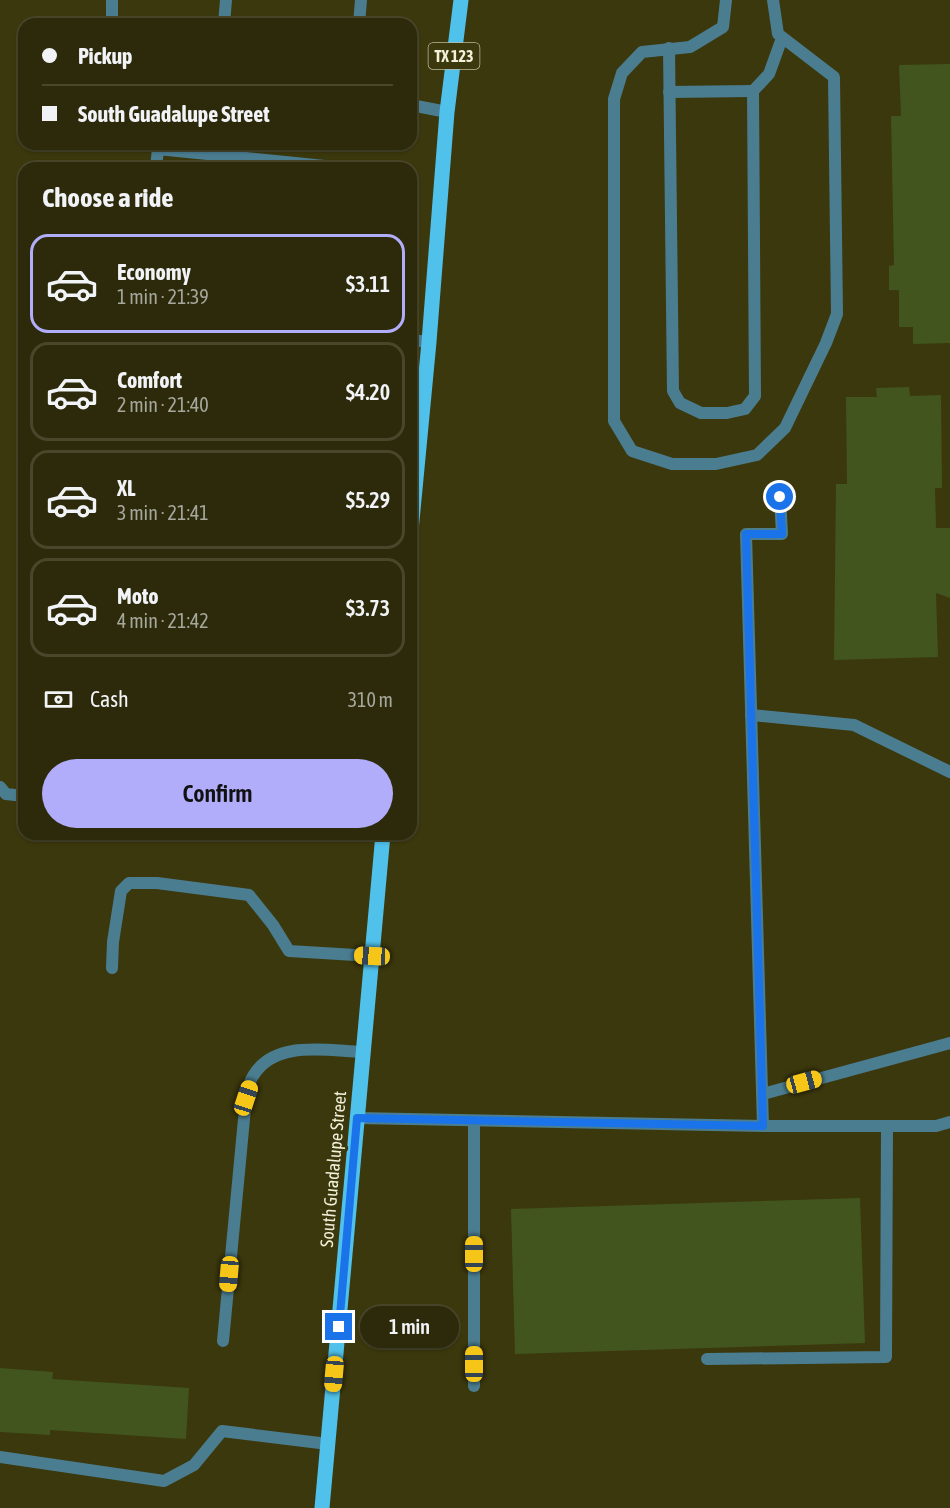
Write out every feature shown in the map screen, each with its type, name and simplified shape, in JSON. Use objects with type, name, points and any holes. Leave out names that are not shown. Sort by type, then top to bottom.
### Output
[{"type":"main road","name":"TX 123","points":[[417,468],[447,112],[461,0]]},
{"type":"main road","name":"South Guadalupe Street","points":[[322,1508],[382,840]]},
{"type":"lane","points":[[111,18],[112,0]]},
{"type":"lane","points":[[224,18],[226,0]]},
{"type":"lane","points":[[360,18],[361,0]]},
{"type":"lane","points":[[726,0],[723,27],[690,47],[642,52],[622,73],[614,99],[614,421],[632,451],[672,464],[716,464],[757,455],[785,428],[826,343],[837,314],[834,77],[778,34],[773,0]]},
{"type":"lane","points":[[669,48],[673,391],[680,403],[701,413],[727,413],[745,409],[755,396],[753,91],[769,74],[782,38]]},
{"type":"lane","points":[[669,92],[753,91]]},
{"type":"lane","points":[[417,106],[447,112]]},
{"type":"lane","points":[[168,150],[285,162]]},
{"type":"lane","points":[[417,341],[429,342]]},
{"type":"lane","points":[[763,1126],[746,534],[782,534],[780,497]]},
{"type":"lane","points":[[751,715],[854,725],[950,772]]},
{"type":"lane","points":[[0,787],[6,794],[18,795]]},
{"type":"lane","points":[[112,968],[113,942],[121,891],[129,884],[157,883],[249,895],[290,951],[372,956]]},
{"type":"lane","points":[[762,1094],[950,1043]]},
{"type":"lane","points":[[223,1341],[246,1098],[253,1075],[271,1058],[297,1049],[363,1052]]},
{"type":"lane","points":[[357,1118],[763,1126],[936,1126],[950,1122]]},
{"type":"lane","points":[[474,1121],[474,1386]]},
{"type":"lane","points":[[707,1359],[886,1358],[887,1126]]},
{"type":"lane","points":[[0,1456],[164,1481],[194,1465],[222,1431],[328,1444]]},
{"type":"building","points":[[950,64],[950,343],[913,344],[913,327],[899,327],[899,290],[889,290],[889,266],[894,265],[891,116],[901,116],[899,65]]},
{"type":"building","points":[[909,387],[910,396],[941,395],[942,488],[935,488],[936,528],[950,528],[950,598],[936,593],[938,657],[834,660],[836,484],[847,484],[846,397],[877,397],[876,388]]},
{"type":"building","points":[[860,1198],[865,1343],[515,1354],[511,1209]]},
{"type":"building","points":[[0,1368],[53,1372],[52,1379],[189,1388],[186,1439],[50,1430],[50,1435],[0,1432]]},
{"type":"route","points":[[339,1327],[357,1118],[763,1126],[746,534],[782,534],[780,497]]}]
